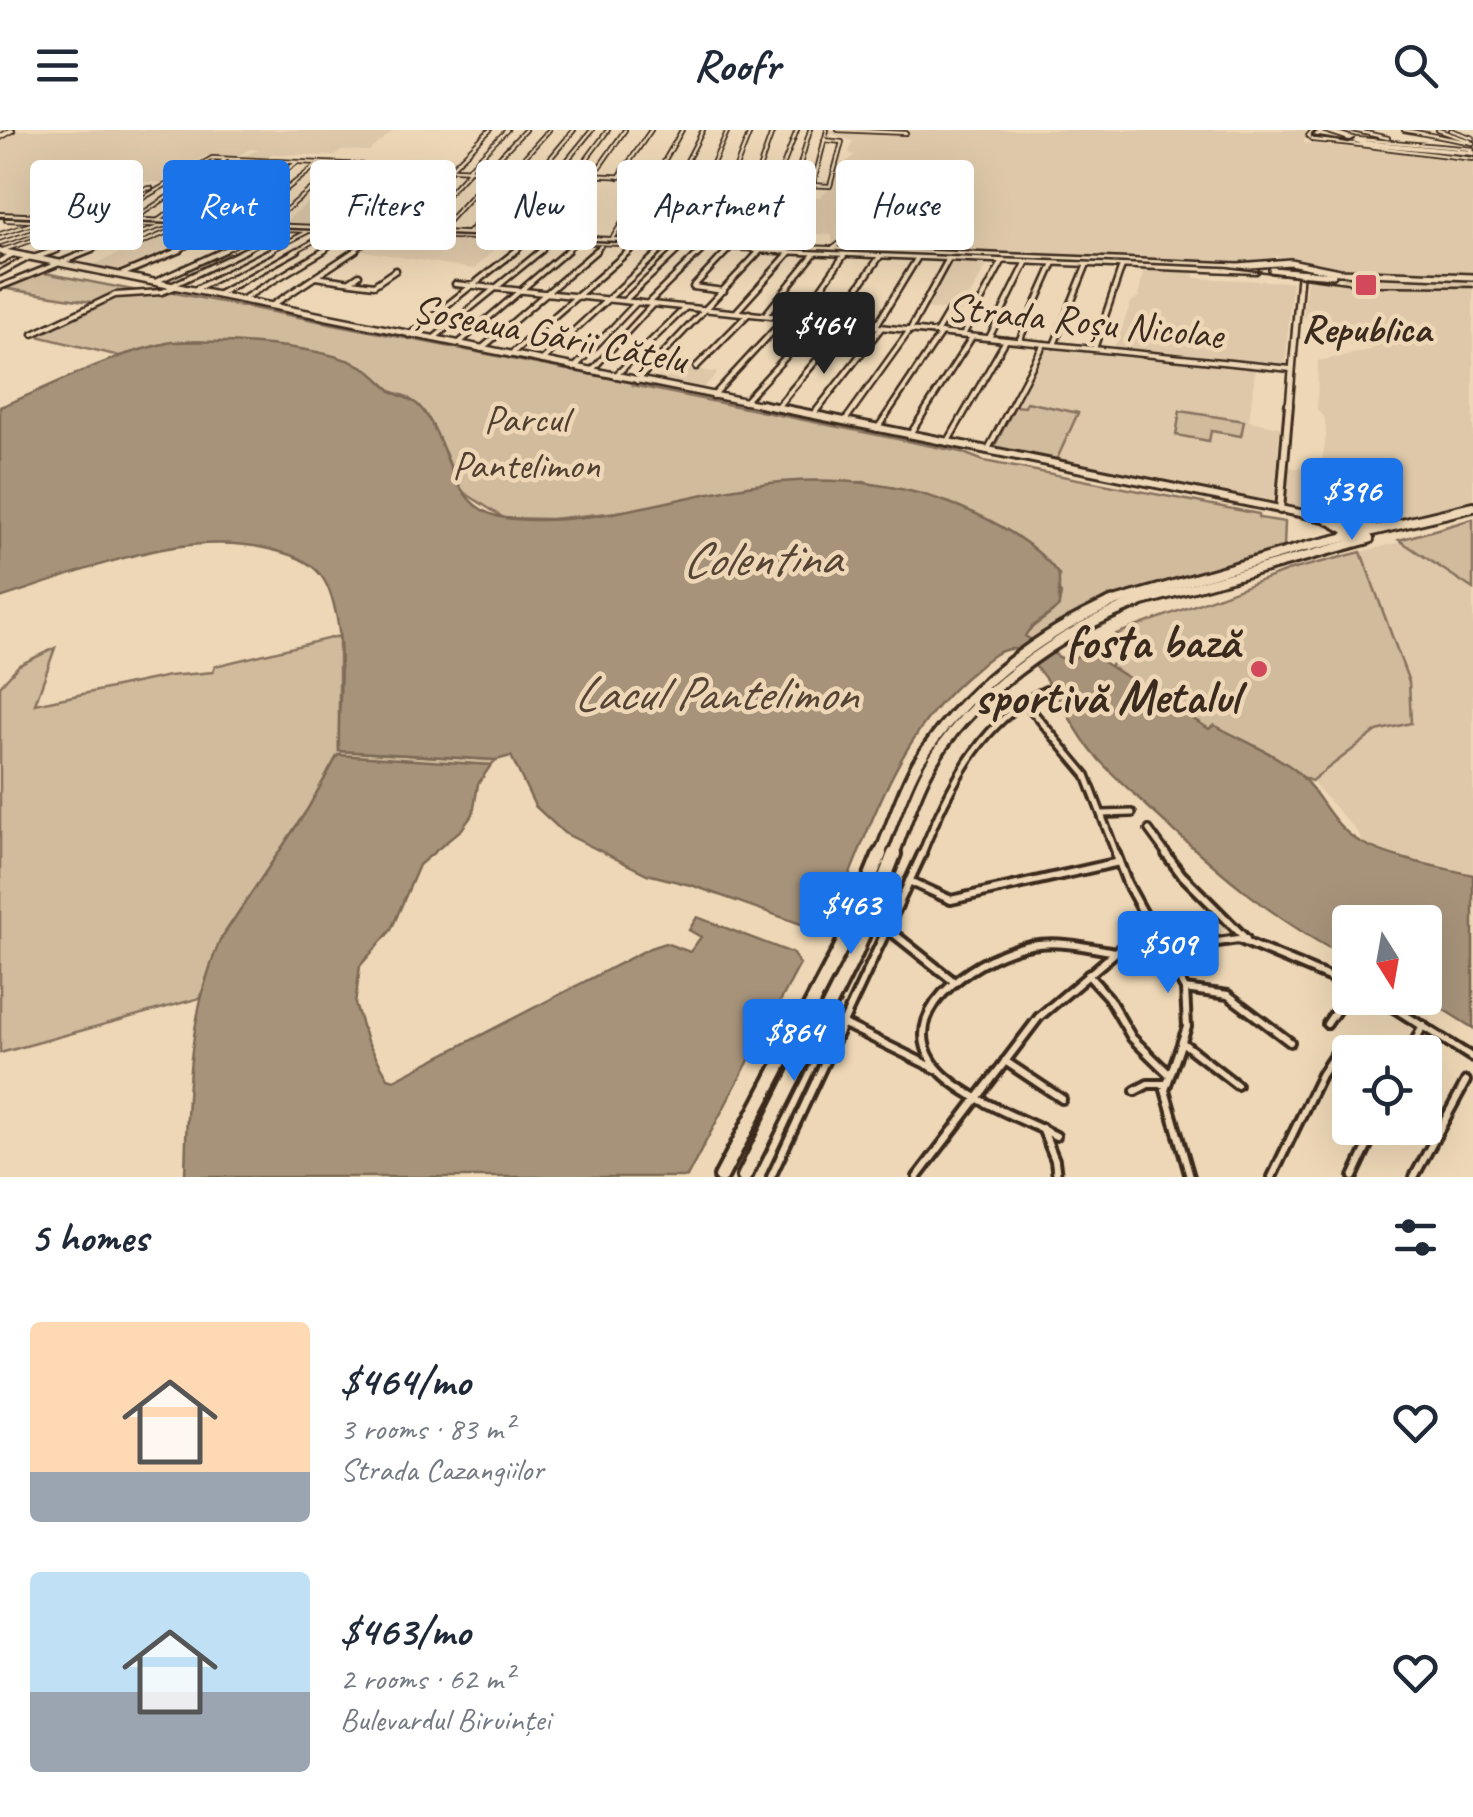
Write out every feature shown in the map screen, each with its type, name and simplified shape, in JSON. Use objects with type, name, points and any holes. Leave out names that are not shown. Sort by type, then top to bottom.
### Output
[{"type":"main road","points":[[1,135],[12,130]]},
{"type":"main road","points":[[1313,130],[1375,144],[1473,144]]},
{"type":"main road","points":[[1333,130],[1355,141],[1388,145]]},
{"type":"main road","points":[[0,219],[30,218]]},
{"type":"main road","points":[[143,222],[163,222]]},
{"type":"main road","points":[[456,233],[476,234]]},
{"type":"main road","points":[[597,239],[617,241]]},
{"type":"main road","points":[[865,250],[1238,266],[1300,263],[1339,272],[1473,278]]},
{"type":"main road","name":"Șoseaua Gării Cățelu","points":[[0,251],[1383,533]]},
{"type":"main road","points":[[1238,266],[1303,275],[1473,278]]},
{"type":"main road","points":[[1280,266],[1290,272]]},
{"type":"main road","points":[[1280,510],[1303,275],[1314,267]]},
{"type":"main road","points":[[721,1177],[836,956],[916,767],[938,734],[985,692],[1092,610],[1134,594],[1346,536],[1399,532],[1473,510]]},
{"type":"main road","points":[[1058,636],[1140,600],[1473,510]]},
{"type":"main road","points":[[1328,520],[1348,530],[1346,536]]},
{"type":"main road","points":[[744,1177],[870,918],[927,770],[946,739],[985,692]]},
{"type":"main road","points":[[834,998],[832,990],[844,963],[836,956]]},
{"type":"street","points":[[456,164],[490,130]]},
{"type":"street","points":[[456,184],[507,130]]},
{"type":"street","points":[[496,160],[525,130]]},
{"type":"street","points":[[521,160],[548,130]]},
{"type":"street","points":[[549,160],[574,130]]},
{"type":"street","points":[[567,160],[592,130]]},
{"type":"street","points":[[586,160],[608,130]]},
{"type":"street","points":[[597,168],[625,130]]},
{"type":"street","points":[[631,160],[651,130]]},
{"type":"street","points":[[663,160],[682,130]]},
{"type":"street","points":[[686,160],[704,130]]},
{"type":"street","points":[[714,160],[728,130]]},
{"type":"street","points":[[740,160],[751,130]]},
{"type":"street","points":[[763,160],[773,130]]},
{"type":"street","points":[[786,160],[797,130]]},
{"type":"street","points":[[801,160],[810,130]]},
{"type":"street","points":[[816,173],[827,130]]},
{"type":"street","points":[[835,130],[906,133]]},
{"type":"street","points":[[1313,130],[1308,136],[1312,140],[1466,148],[1473,144]]},
{"type":"street","points":[[1352,130],[1398,142]]},
{"type":"street","points":[[1404,130],[1473,144]]},
{"type":"street","points":[[1438,130],[1473,144]]},
{"type":"street","points":[[1452,130],[1473,144]]},
{"type":"street","points":[[822,194],[842,142],[824,140]]},
{"type":"street","points":[[1416,144],[1442,140]]},
{"type":"street","points":[[1355,141],[1473,144]]},
{"type":"street","points":[[1441,146],[1464,142]]},
{"type":"street","points":[[143,195],[208,158],[248,160]]},
{"type":"street","points":[[143,215],[226,159]]},
{"type":"street","points":[[290,162],[310,163]]},
{"type":"street","points":[[290,167],[296,162]]},
{"type":"street","points":[[456,170],[476,170]]},
{"type":"street","points":[[290,186],[310,171]]},
{"type":"street","points":[[816,186],[826,186]]},
{"type":"street","points":[[143,188],[154,188]]},
{"type":"street","points":[[290,206],[310,190]]},
{"type":"street","points":[[456,212],[476,191]]},
{"type":"street","points":[[157,221],[163,217]]},
{"type":"street","points":[[0,219],[30,219]]},
{"type":"street","points":[[0,234],[30,223]]},
{"type":"street","points":[[467,234],[476,223]]},
{"type":"street","points":[[0,287],[163,226]]},
{"type":"street","points":[[290,230],[309,231]]},
{"type":"street","points":[[194,290],[309,231]]},
{"type":"street","points":[[611,240],[617,231]]},
{"type":"street","points":[[0,243],[30,233]]},
{"type":"street","points":[[0,251],[30,240]]},
{"type":"street","points":[[216,295],[310,241]]},
{"type":"street","points":[[597,244],[617,244]]},
{"type":"street","points":[[480,350],[604,244]]},
{"type":"street","points":[[0,273],[52,250]]},
{"type":"street","points":[[120,276],[180,250]]},
{"type":"street","points":[[155,282],[223,250]]},
{"type":"street","points":[[33,334],[116,295],[162,292],[248,250]]},
{"type":"street","points":[[241,300],[321,250]]},
{"type":"street","points":[[271,306],[355,250]]},
{"type":"street","points":[[409,335],[517,250]]},
{"type":"street","points":[[432,340],[542,250]]},
{"type":"street","points":[[456,345],[568,250]]},
{"type":"street","points":[[510,355],[627,250]]},
{"type":"street","points":[[541,362],[660,250]]},
{"type":"street","points":[[624,301],[676,250]]},
{"type":"street","points":[[590,371],[701,250]]},
{"type":"street","points":[[724,291],[693,287],[727,250]]},
{"type":"street","points":[[637,381],[760,250],[815,253],[836,250]]},
{"type":"street","points":[[799,318],[841,250]]},
{"type":"street","points":[[848,250],[881,256],[1256,272]]},
{"type":"street","points":[[736,312],[790,252]]},
{"type":"street","points":[[765,315],[815,253]]},
{"type":"street","points":[[0,261],[14,254]]},
{"type":"street","points":[[834,322],[881,256]]},
{"type":"street","points":[[812,416],[879,327],[918,257]]},
{"type":"street","points":[[844,422],[910,330],[949,258]]},
{"type":"street","points":[[963,335],[1003,260]]},
{"type":"street","points":[[989,338],[1027,262]]},
{"type":"street","points":[[1019,341],[1054,263]]},
{"type":"street","points":[[1054,344],[1087,264]]},
{"type":"street","points":[[1094,349],[1123,266]]},
{"type":"street","points":[[315,277],[374,286],[396,270]]},
{"type":"street","points":[[350,281],[359,275]]},
{"type":"street","name":"Strada Roșu Nicolae","points":[[455,284],[1292,369]]},
{"type":"street","points":[[574,368],[637,302]]},
{"type":"street","points":[[616,376],[686,307]]},
{"type":"street","points":[[876,429],[948,311]]},
{"type":"street","points":[[696,367],[749,314]]},
{"type":"street","points":[[713,396],[786,317]]},
{"type":"street","points":[[744,402],[818,320]]},
{"type":"street","points":[[776,408],[847,324]]},
{"type":"street","points":[[909,436],[972,336]]},
{"type":"street","points":[[947,443],[1006,340]]},
{"type":"street","points":[[987,451],[1044,344]]},
{"type":"street","points":[[771,1177],[840,1022],[888,929],[950,784],[976,748],[1024,701],[1046,690]]},
{"type":"street","points":[[1024,701],[1086,775],[1119,862],[1185,989],[1188,1017],[1183,1042],[1166,1084],[1190,1177]]},
{"type":"street","points":[[1102,814],[1132,813]]},
{"type":"street","points":[[1149,830],[1180,874],[1251,944]]},
{"type":"street","points":[[909,881],[951,900],[1119,862]]},
{"type":"street","points":[[917,1177],[1039,1017],[1149,924]]},
{"type":"street","points":[[888,929],[952,981]]},
{"type":"street","points":[[1164,950],[1226,938],[1251,944],[1332,980]]},
{"type":"street","points":[[940,1071],[928,1055],[924,1033],[937,1001],[952,981],[1030,946],[1115,952]]},
{"type":"street","points":[[1092,948],[1106,960]]},
{"type":"street","points":[[1088,975],[1108,996],[1132,1038],[1170,1074]]},
{"type":"street","points":[[1185,989],[1228,995],[1290,1042]]},
{"type":"street","points":[[1328,1024],[1334,1015]]},
{"type":"street","points":[[1406,1015],[1473,1058]]},
{"type":"street","points":[[840,1022],[940,1071],[1056,1136]]},
{"type":"street","points":[[1418,1035],[1423,1025]]},
{"type":"street","points":[[1183,1042],[1237,1085]]},
{"type":"street","points":[[1272,1177],[1313,1089],[1332,1059]]},
{"type":"street","points":[[1005,1061],[1062,1100]]},
{"type":"street","points":[[1414,1177],[1466,1081]]},
{"type":"street","points":[[1135,1091],[1148,1084],[1166,1084]]},
{"type":"street","points":[[1042,1128],[1058,1177]]},
{"type":"street","points":[[1353,1177],[1368,1145]]},
{"type":"shaded area","points":[[0,130],[394,130],[369,151],[342,150],[334,156],[272,154],[264,160],[238,158],[259,150],[250,149],[236,157],[163,160],[163,183],[143,181],[143,160],[30,160],[30,213],[0,212]]},
{"type":"shaded area","points":[[1306,130],[1304,143],[1473,160],[1473,276],[1331,271],[1323,263],[1276,256],[1272,263],[1246,264],[905,250],[974,250],[974,160],[849,160],[854,156],[849,152],[853,141],[829,133]]},
{"type":"shaded area","points":[[836,174],[836,247],[832,247],[832,235],[816,234],[816,197],[832,186]]},
{"type":"shaded area","points":[[310,201],[310,226],[290,225],[290,218]]},
{"type":"shaded area","points":[[163,235],[163,250],[166,250],[116,271],[90,266],[127,250],[143,250],[143,243]]},
{"type":"shaded area","points":[[456,235],[476,236],[476,250],[494,250],[474,269],[359,250],[456,250]]},
{"type":"shaded area","points":[[784,250],[1219,266],[1260,269],[1293,277],[1261,271]]},
{"type":"shaded area","points":[[950,259],[989,261],[961,312],[923,308]]},
{"type":"shaded area","points":[[1144,268],[1195,270],[1194,278],[1292,282],[1285,366],[1256,364],[1249,421],[1280,427],[1274,502],[1268,504],[1056,461],[1025,407],[1015,406],[1047,345],[1113,352],[1131,302],[1138,298]]},
{"type":"shaded area","points":[[1307,278],[1343,282],[1341,278],[1473,281],[1473,503],[1380,526],[1284,509],[1286,467],[1321,470],[1326,436],[1325,418],[1317,410],[1318,361],[1375,349],[1324,339],[1327,321],[1303,317]]},
{"type":"shaded area","points":[[671,364],[718,373],[701,390],[655,381]]},
{"type":"shaded area","points":[[1401,542],[1473,589],[1473,875],[1407,860],[1362,843],[1359,834],[1311,781],[1377,731],[1409,682],[1361,552]]},
{"type":"green space","points":[[34,272],[133,290],[97,303],[2,288]]},
{"type":"green space","name":"Parcul Pantelimon","points":[[170,292],[634,383],[961,452],[984,461],[1259,514],[1259,518],[1285,522],[1284,547],[1097,605],[1034,643],[1024,636],[1052,613],[1061,593],[950,503],[864,482],[750,486],[637,510],[551,519],[504,518],[460,490],[445,453],[408,397],[393,392],[367,369],[349,361],[279,347],[189,341],[119,356],[33,335],[119,296]]},
{"type":"green space","points":[[1027,402],[1078,413],[1056,461],[993,449],[1015,406],[1025,407]]},
{"type":"green space","points":[[1180,411],[1244,421],[1241,436],[1211,431],[1209,441],[1176,435]]},
{"type":"green space","points":[[1473,519],[1473,589],[1399,540]]},
{"type":"green space","name":"fosta bază sportivă Metalul","points":[[1361,552],[1409,682],[1411,723],[1377,731],[1311,781],[1209,729],[1109,666],[1138,649],[1116,634],[1287,571]]},
{"type":"green space","points":[[339,636],[339,751],[496,760],[491,765],[336,758],[307,810],[220,940],[200,998],[0,1053],[0,686],[19,665],[55,648],[35,704],[169,676],[213,672],[215,666]]},
{"type":"water","name":"Lacul Pantelimon","points":[[172,342],[244,343],[324,354],[365,368],[394,393],[420,407],[463,492],[492,515],[569,519],[759,484],[818,480],[905,490],[987,519],[1027,544],[1059,575],[1059,606],[1025,636],[1061,658],[1092,655],[1209,729],[1214,725],[1276,757],[1304,779],[1342,828],[1362,843],[1402,858],[1473,875],[1473,1028],[1442,1009],[1442,905],[1332,905],[1332,949],[1322,944],[1268,909],[1218,869],[1113,774],[1083,740],[1039,670],[1015,649],[984,662],[924,724],[888,786],[830,921],[818,930],[694,886],[647,874],[564,833],[535,806],[511,756],[496,760],[339,751],[340,649],[335,609],[322,576],[292,555],[248,545],[176,547],[104,564],[0,598],[0,407],[147,348]]},
{"type":"water","name":"Lacul Pantelimon","points":[[338,755],[491,765],[478,784],[473,814],[462,829],[419,865],[391,930],[360,966],[355,1004],[367,1041],[388,1078],[394,1080],[650,948],[665,943],[690,952],[701,937],[689,930],[697,917],[792,953],[800,964],[687,1177],[185,1177],[191,1057],[209,969],[220,940],[307,810]]},
{"type":"tram line","points":[[1318,130],[1311,136],[1348,142],[1354,139]]},
{"type":"railway","points":[[0,217],[1227,267],[1368,286],[1473,287]]},
{"type":"place","name":"Republica","points":[[1366,285]]},
{"type":"place","name":"fosta bază sportivă Metalul","points":[[1259,669]]},
{"type":"water label","name":"Colentina","points":[[761,557]]}]
